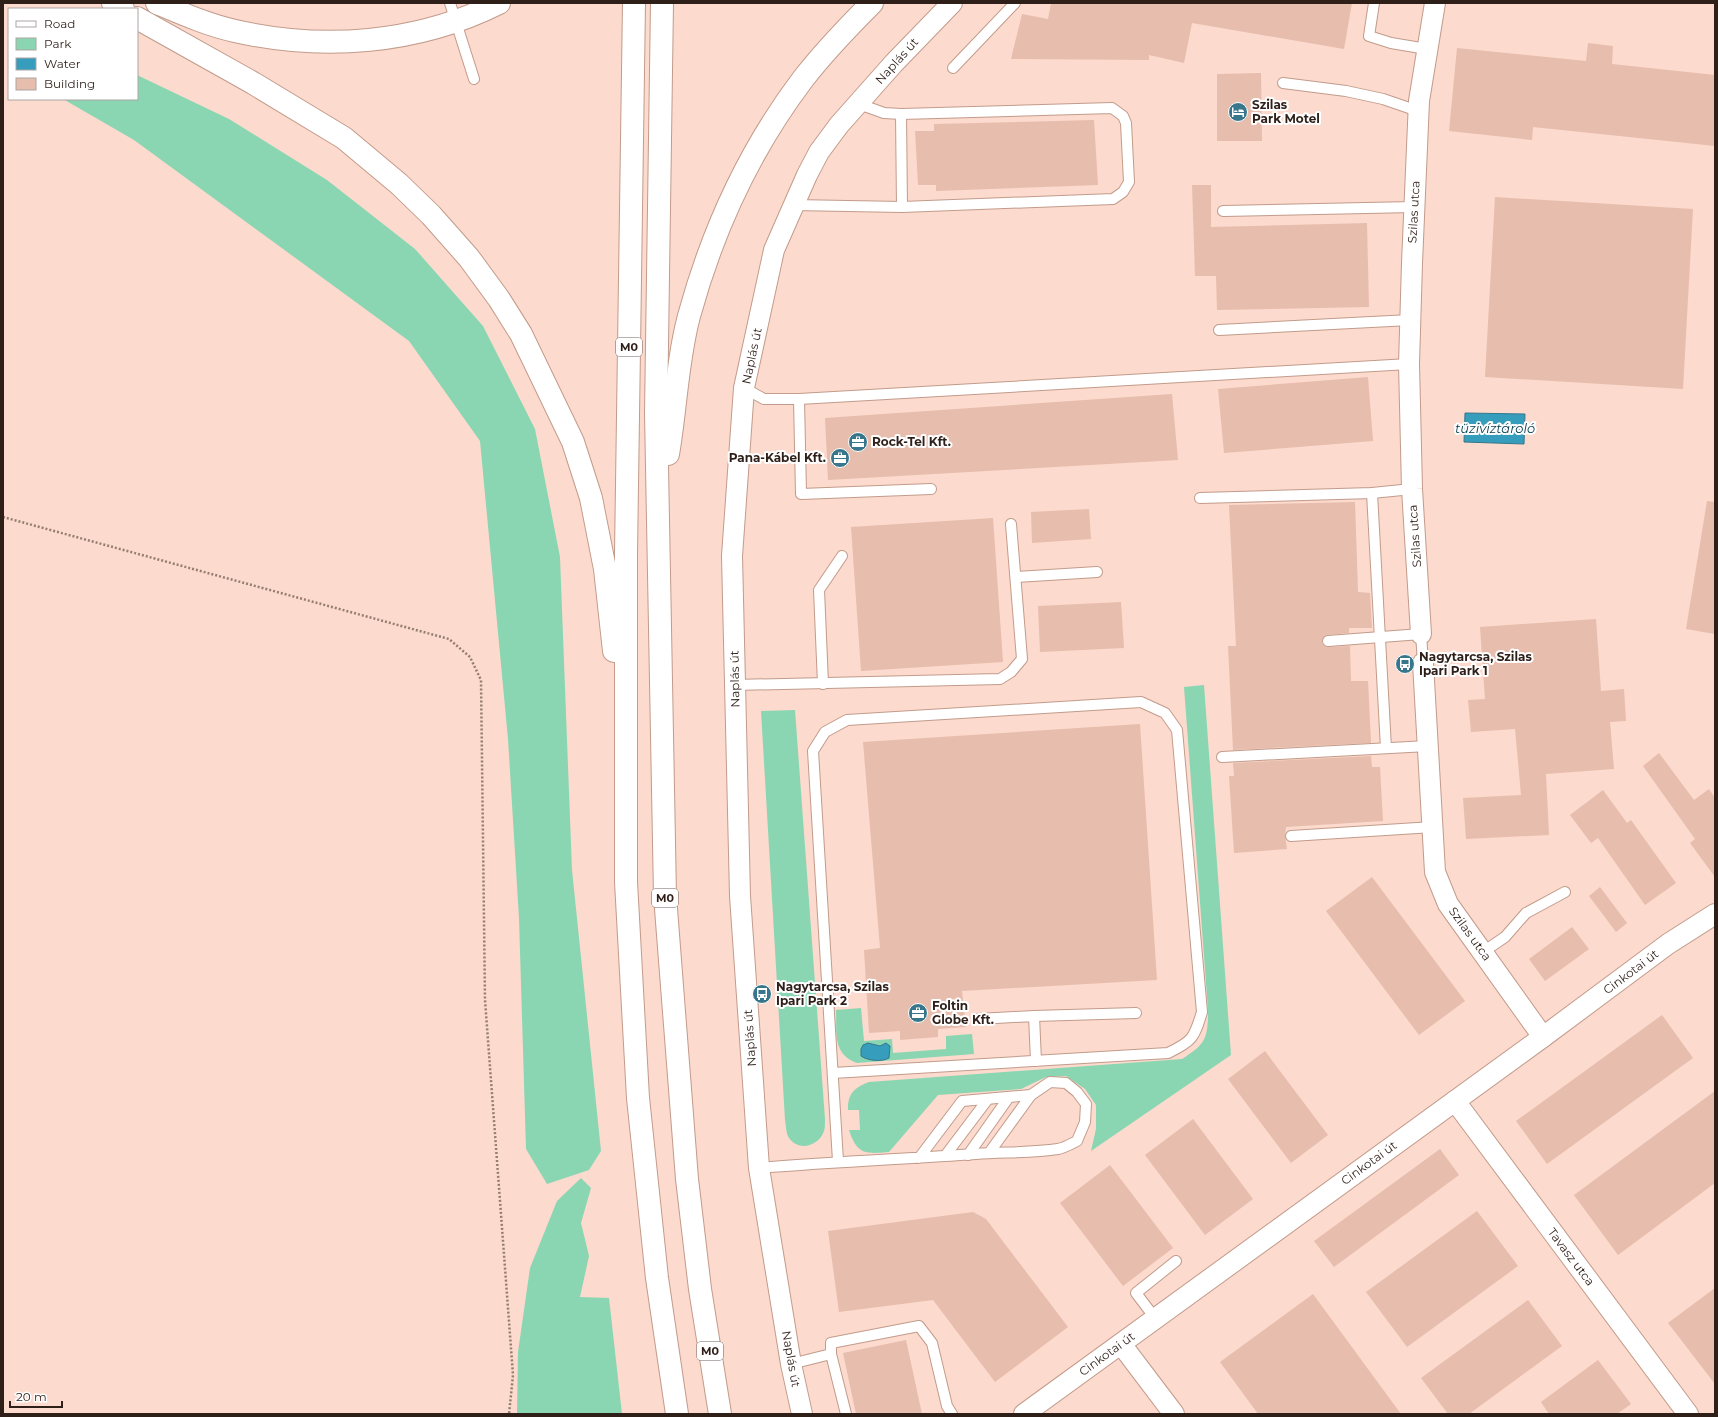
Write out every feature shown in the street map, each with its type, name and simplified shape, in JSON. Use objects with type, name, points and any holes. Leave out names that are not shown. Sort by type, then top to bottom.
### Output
[{"type":"highway","points":[[157,3],[198,20],[234,31],[313,42],[355,42],[421,32],[454,12],[499,3]]},
{"type":"highway","name":"M0","points":[[634,3],[625,692],[626,882],[638,1098],[657,1278],[677,1414]]},
{"type":"highway","name":"M0","points":[[662,3],[656,413],[658,505],[657,543],[666,904],[687,1178],[700,1288],[720,1414]]},
{"type":"highway","points":[[658,505],[670,443],[676,378],[689,316],[714,239],[736,188],[785,105],[823,56],[872,3]]},
{"type":"highway","points":[[138,19],[253,83],[344,138],[399,184],[431,215],[469,258],[499,299],[521,334],[573,442],[591,498],[605,569],[612,644],[625,692]]},
{"type":"street","name":"Naplás út","points":[[802,1414],[792,1364],[760,1168],[740,896],[732,556],[744,388],[774,250],[793,205],[819,152],[839,125],[894,63],[952,3]]},
{"type":"street","name":"Szilas utca","points":[[1421,634],[1412,489],[1409,364],[1418,111],[1435,3]]},
{"type":"street","name":"Szilas utca","points":[[1423,663],[1436,872],[1448,904],[1543,1037]]},
{"type":"street","name":"Cinkotai út","points":[[1024,1414],[1543,1037],[1668,944],[1715,914]]},
{"type":"street","name":"Tavasz utca","points":[[1455,1101],[1688,1414]]},
{"type":"street","points":[[1121,1344],[1174,1414]]},
{"type":"lane","points":[[953,68],[1015,3]]},
{"type":"lane","points":[[1374,3],[1369,36],[1391,43],[1427,50]]},
{"type":"lane","points":[[454,12],[474,79]]},
{"type":"lane","points":[[1283,83],[1346,91],[1383,99],[1418,111]]},
{"type":"lane","points":[[793,205],[902,207],[1113,199],[1123,192],[1129,182],[1126,123],[1123,116],[1112,108],[901,114],[884,113],[859,104]]},
{"type":"lane","points":[[901,114],[902,207]]},
{"type":"lane","points":[[1223,211],[1414,207]]},
{"type":"lane","points":[[1219,330],[1410,320]]},
{"type":"lane","points":[[744,388],[764,399],[799,399],[1409,364]]},
{"type":"lane","points":[[799,399],[801,494],[931,489]]},
{"type":"lane","points":[[1200,498],[1372,493],[1412,489]]},
{"type":"lane","points":[[1372,493],[1386,748]]},
{"type":"lane","points":[[735,685],[1000,679],[1011,672],[1022,659],[1011,524]]},
{"type":"lane","points":[[823,684],[818,590],[842,556]]},
{"type":"lane","points":[[1016,577],[1097,572]]},
{"type":"lane","points":[[1328,641],[1421,634]]},
{"type":"lane","name":"Szilas utca","points":[[1421,634],[1423,663]]},
{"type":"lane","points":[[833,1073],[1168,1053],[1187,1044],[1197,1029],[1202,1012],[1178,730],[1165,713],[1141,702],[847,720],[825,732],[813,751],[838,1161]]},
{"type":"lane","points":[[1222,757],[1428,746]]},
{"type":"lane","points":[[1291,836],[1433,826]]},
{"type":"lane","points":[[1483,952],[1505,937],[1526,913],[1565,892]]},
{"type":"lane","points":[[978,1019],[1136,1013]]},
{"type":"lane","points":[[1034,1016],[1036,1061]]},
{"type":"lane","points":[[760,1168],[838,1161],[919,1158],[1059,1149],[1077,1141],[1085,1122],[1086,1104],[1078,1092],[1066,1083],[1050,1082],[1031,1095],[989,1153]]},
{"type":"lane","points":[[919,1158],[962,1101],[1031,1095]]},
{"type":"lane","points":[[968,1154],[1009,1097]]},
{"type":"lane","points":[[945,1156],[988,1099]]},
{"type":"lane","points":[[1155,1318],[1136,1293],[1176,1261]]},
{"type":"lane","points":[[846,1414],[831,1354],[831,1343],[919,1326],[932,1343],[948,1411]]},
{"type":"lane","points":[[792,1364],[831,1354]]},
{"type":"path","points":[[3,517],[449,639],[470,657],[481,680],[485,1000],[513,1375],[509,1414]]},
{"type":"green space","points":[[138,75],[229,119],[327,180],[415,249],[483,326],[535,429],[560,557],[572,870],[601,1151],[589,1170],[547,1184],[526,1149],[519,918],[508,739],[480,441],[409,341],[134,140],[65,100],[138,100]]},
{"type":"green space","points":[[1204,685],[1231,1055],[1091,1151],[1096,1129],[1096,1105],[1085,1089],[1066,1076],[1046,1077],[1021,1089],[938,1095],[889,1152],[868,1153],[863,1151],[855,1144],[849,1130],[860,1130],[859,1110],[848,1110],[848,1104],[853,1092],[869,1082],[1182,1059],[1201,1044],[1206,1034],[1208,1010],[1184,687]]},
{"type":"green space","points":[[795,710],[825,1119],[824,1130],[818,1140],[803,1146],[798,1145],[789,1138],[785,1120],[761,711]]},
{"type":"green space","points":[[861,1008],[864,1041],[892,1039],[893,1053],[946,1049],[946,1036],[972,1034],[974,1054],[857,1063],[843,1054],[840,1048],[836,1035],[836,1010]]},
{"type":"green space","points":[[581,1178],[591,1188],[581,1223],[589,1256],[580,1297],[609,1298],[622,1414],[517,1414],[518,1352],[530,1268],[557,1201]]},
{"type":"water","name":"tüzivíztároló","points":[[1465,413],[1525,414],[1524,444],[1464,442]]},
{"type":"water","points":[[868,1043],[880,1046],[886,1043],[890,1046],[889,1058],[875,1060],[867,1059],[861,1056],[861,1049],[863,1045]]},
{"type":"building","points":[[1051,3],[1352,3],[1344,49],[1192,23],[1184,63],[1149,55],[1149,60],[1011,59],[1022,14],[1048,19]]},
{"type":"building","points":[[1588,43],[1613,46],[1612,64],[1715,75],[1715,146],[1533,127],[1532,140],[1449,131],[1457,48],[1586,61]]},
{"type":"building","points":[[1261,73],[1262,141],[1217,141],[1217,74]]},
{"type":"building","points":[[1094,120],[1098,185],[936,191],[936,185],[918,185],[915,131],[934,131],[934,124]]},
{"type":"building","points":[[1192,185],[1211,185],[1211,227],[1367,223],[1369,307],[1217,310],[1216,276],[1195,276]]},
{"type":"building","points":[[1495,197],[1693,209],[1683,389],[1485,377]]},
{"type":"building","points":[[1368,377],[1373,441],[1224,453],[1218,389]]},
{"type":"building","points":[[1172,394],[1178,460],[828,480],[825,418]]},
{"type":"building","points":[[1707,501],[1715,502],[1715,634],[1686,629]]},
{"type":"building","points":[[1355,502],[1358,592],[1370,593],[1372,628],[1349,628],[1349,633],[1327,635],[1324,636],[1322,641],[1323,645],[1328,647],[1350,646],[1351,681],[1368,681],[1371,743],[1233,750],[1228,646],[1236,646],[1229,505]]},
{"type":"building","points":[[1089,509],[1091,539],[1032,543],[1031,512]]},
{"type":"building","points":[[993,518],[1003,662],[861,671],[851,527]]},
{"type":"building","points":[[1121,602],[1124,648],[1040,652],[1038,606]]},
{"type":"building","points":[[1596,619],[1601,691],[1624,689],[1626,721],[1610,722],[1614,769],[1546,774],[1549,835],[1466,839],[1463,798],[1521,795],[1515,729],[1471,732],[1468,700],[1485,699],[1480,627]]},
{"type":"building","points":[[1140,724],[1157,980],[962,991],[966,1027],[938,1029],[938,1037],[900,1040],[900,1031],[869,1033],[864,950],[880,948],[863,742]]},
{"type":"building","points":[[1659,753],[1694,800],[1709,789],[1715,798],[1715,877],[1690,843],[1695,839],[1643,766]]},
{"type":"building","points":[[1371,756],[1372,767],[1380,767],[1383,821],[1286,827],[1285,836],[1287,849],[1234,853],[1229,776],[1234,776],[1233,763]]},
{"type":"building","points":[[1603,790],[1627,823],[1631,820],[1676,883],[1645,905],[1598,838],[1591,843],[1570,815]]},
{"type":"building","points":[[1372,877],[1465,1001],[1419,1035],[1326,911]]},
{"type":"building","points":[[1600,887],[1627,923],[1616,932],[1589,896]]},
{"type":"building","points":[[1572,927],[1589,949],[1545,981],[1529,959]]},
{"type":"building","points":[[1662,1015],[1693,1058],[1547,1164],[1516,1121]]},
{"type":"building","points":[[1265,1051],[1328,1135],[1291,1163],[1228,1079]]},
{"type":"building","points":[[1715,1091],[1715,1183],[1618,1255],[1574,1195]]},
{"type":"building","points":[[1193,1119],[1253,1199],[1205,1235],[1145,1155]]},
{"type":"building","points":[[1440,1149],[1459,1175],[1334,1267],[1314,1241]]},
{"type":"building","points":[[1110,1165],[1173,1248],[1123,1286],[1060,1203]]},
{"type":"building","points":[[1477,1211],[1518,1266],[1407,1347],[1366,1292]]},
{"type":"building","points":[[973,1212],[986,1219],[1068,1327],[995,1382],[933,1300],[839,1312],[828,1231]]},
{"type":"building","points":[[1715,1288],[1715,1384],[1668,1323]]},
{"type":"building","points":[[1313,1294],[1401,1414],[1258,1414],[1220,1362]]},
{"type":"building","points":[[1528,1300],[1562,1346],[1469,1414],[1448,1414],[1421,1378]]},
{"type":"building","points":[[906,1340],[922,1414],[856,1414],[843,1353]]},
{"type":"building","points":[[1598,1360],[1631,1404],[1617,1414],[1549,1414],[1541,1402]]},
{"type":"place","name":"Szilas Park Motel","points":[[1238,112]]},
{"type":"place","name":"Rock-Tel Kft.","points":[[858,442]]},
{"type":"place","name":"Pana-Kábel Kft.","points":[[840,458]]},
{"type":"place","name":"Nagytarcsa, Szilas Ipari Park 1","points":[[1405,664]]},
{"type":"place","name":"Nagytarcsa, Szilas Ipari Park 2","points":[[762,994]]},
{"type":"place","name":"Foltin Globe Kft.","points":[[918,1013]]}]
